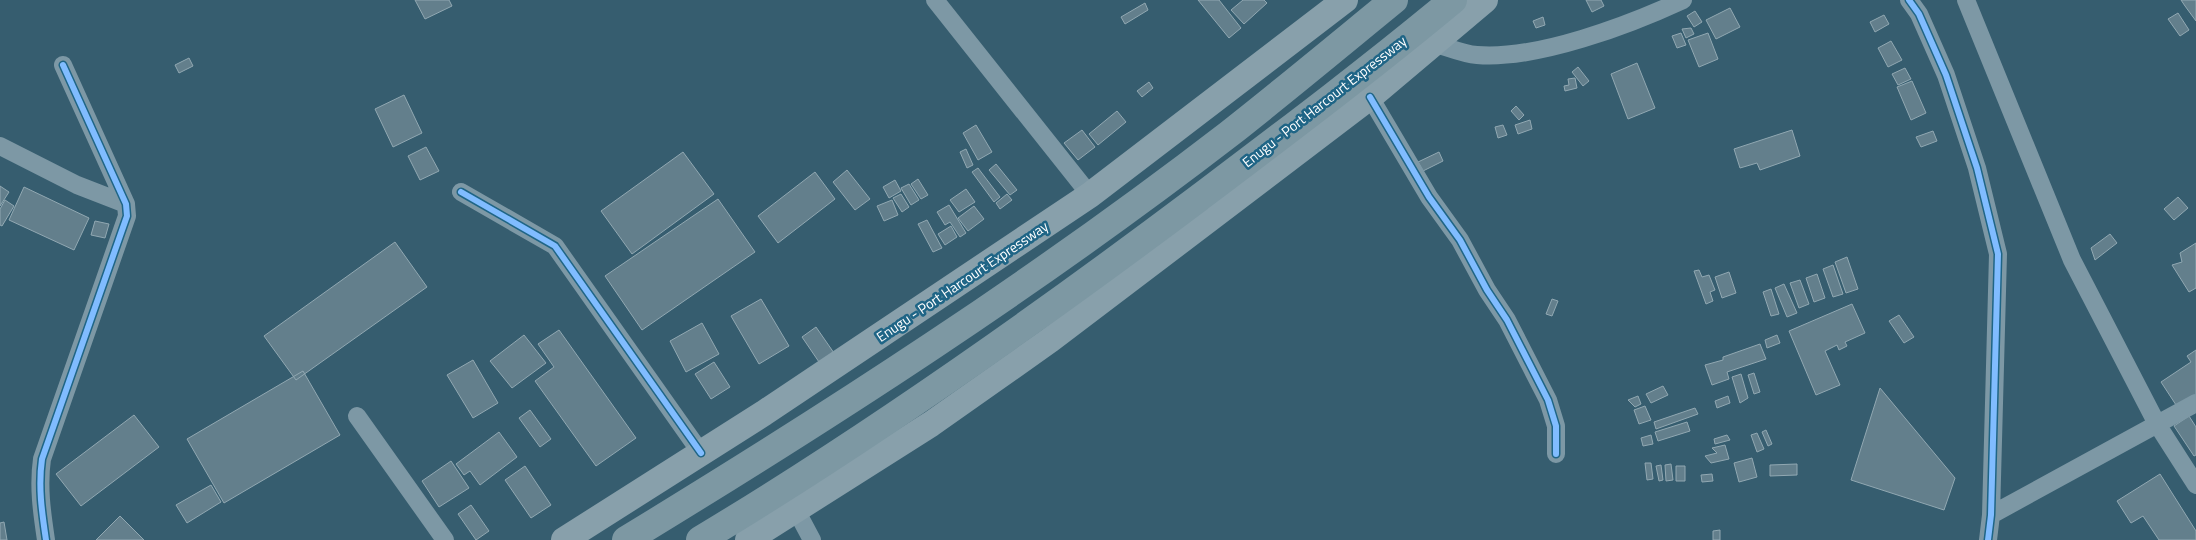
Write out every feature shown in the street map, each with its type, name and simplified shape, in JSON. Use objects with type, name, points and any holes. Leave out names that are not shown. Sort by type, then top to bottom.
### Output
[{"type":"highway","points":[[626,540],[876,384],[1047,268],[1228,134],[1394,0]]},
{"type":"highway","name":"Enugu - Port Harcourt Expressway","points":[[700,540],[901,412],[1066,298],[1261,151],[1453,0]]},
{"type":"highway","points":[[1110,220],[1133,248]]},
{"type":"main road","name":"Enugu - Port Harcourt Expressway","points":[[564,540],[955,287],[1090,195],[1345,0]]},
{"type":"main road","name":"Enugu - Port Harcourt Expressway","points":[[748,540],[931,424],[1050,340],[1370,97],[1485,0]]},
{"type":"street","points":[[935,0],[1090,195]]},
{"type":"street","points":[[1433,43],[1476,55],[1522,53],[1636,22],[1682,0]]},
{"type":"street","points":[[1909,0],[1919,14],[1946,75],[1977,168],[1998,254],[1991,515],[1988,540]]},
{"type":"street","points":[[1966,0],[2072,260],[2157,424],[2196,485]]},
{"type":"street","points":[[46,540],[39,476],[42,459],[127,216],[126,204],[63,65]]},
{"type":"street","points":[[1370,97],[1429,197],[1460,240],[1487,290],[1508,320],[1548,400],[1556,426],[1556,454]]},
{"type":"street","points":[[0,146],[77,185],[126,204]]},
{"type":"street","points":[[460,192],[555,246],[701,453]]},
{"type":"street","points":[[1991,515],[2196,403]]},
{"type":"street","points":[[357,416],[445,540]]},
{"type":"street","points":[[796,510],[812,540]]},
{"type":"building","points":[[415,0],[449,0],[452,6],[425,19]]},
{"type":"building","points":[[1198,0],[1219,0],[1241,28],[1229,38]]},
{"type":"building","points":[[1243,0],[1264,0],[1267,3],[1244,24],[1231,10]]},
{"type":"building","points":[[1586,0],[1601,0],[1604,6],[1592,12]]},
{"type":"building","points":[[2181,0],[2196,0],[2196,21],[2185,6]]},
{"type":"building","points":[[1145,3],[1148,10],[1125,24],[1121,17]]},
{"type":"building","points":[[1730,8],[1740,27],[1716,39],[1706,20]]},
{"type":"building","points":[[1695,11],[1702,22],[1694,27],[1687,16]]},
{"type":"building","points":[[2178,13],[2189,30],[2180,36],[2168,19]]},
{"type":"building","points":[[1884,15],[1889,24],[1875,32],[1870,22]]},
{"type":"building","points":[[1543,17],[1545,25],[1536,28],[1533,21]]},
{"type":"building","points":[[1691,28],[1694,34],[1686,38],[1682,29]]},
{"type":"building","points":[[1681,33],[1686,45],[1677,48],[1672,36]]},
{"type":"building","points":[[1708,33],[1718,59],[1699,67],[1688,40]]},
{"type":"building","points":[[1891,41],[1902,60],[1888,67],[1878,48]]},
{"type":"building","points":[[189,58],[193,66],[179,73],[175,65]]},
{"type":"building","points":[[1637,63],[1655,108],[1628,119],[1611,74]]},
{"type":"building","points":[[1578,67],[1589,81],[1583,86],[1572,72]]},
{"type":"building","points":[[1905,68],[1911,79],[1898,85],[1892,74]]},
{"type":"building","points":[[1575,78],[1577,88],[1565,91],[1564,86],[1569,85],[1568,79]]},
{"type":"building","points":[[1912,81],[1926,113],[1911,120],[1897,87]]},
{"type":"building","points":[[1149,82],[1153,88],[1142,97],[1137,91]]},
{"type":"building","points":[[404,95],[422,133],[393,147],[375,109]]},
{"type":"building","points":[[1516,106],[1524,115],[1519,120],[1511,111]]},
{"type":"building","points":[[1117,111],[1126,122],[1098,145],[1089,134]]},
{"type":"building","points":[[1530,120],[1532,129],[1518,134],[1515,125]]},
{"type":"building","points":[[976,125],[992,152],[978,160],[963,133]]},
{"type":"building","points":[[1503,125],[1507,135],[1498,138],[1495,127]]},
{"type":"building","points":[[1082,130],[1095,147],[1078,160],[1064,143]]},
{"type":"building","points":[[1792,130],[1800,156],[1760,170],[1757,163],[1740,168],[1734,149]]},
{"type":"building","points":[[1933,131],[1937,141],[1921,147],[1916,137]]},
{"type":"building","points":[[426,147],[439,171],[420,180],[408,156]]},
{"type":"building","points":[[966,149],[973,165],[967,168],[960,152]]},
{"type":"building","points":[[683,152],[714,194],[632,254],[601,211]]},
{"type":"building","points":[[1439,152],[1443,161],[1423,171],[1418,162]]},
{"type":"building","points":[[996,164],[1017,190],[1010,195],[989,170]]},
{"type":"building","points":[[978,168],[1000,197],[994,202],[972,172]]},
{"type":"building","points":[[847,170],[870,199],[855,210],[833,182]]},
{"type":"building","points":[[815,172],[835,199],[778,243],[758,216]]},
{"type":"building","points":[[918,179],[928,195],[921,199],[911,184]]},
{"type":"building","points":[[895,180],[901,191],[889,198],[883,187]]},
{"type":"building","points":[[909,184],[919,200],[911,205],[901,188]]},
{"type":"building","points":[[0,186],[9,192],[0,206]]},
{"type":"building","points":[[24,187],[89,218],[74,250],[9,220]]},
{"type":"building","points":[[966,189],[975,202],[959,212],[950,200]]},
{"type":"building","points":[[901,194],[909,207],[902,212],[893,198]]},
{"type":"building","points":[[1007,194],[1012,200],[1000,209],[996,203]]},
{"type":"building","points":[[2178,197],[2188,208],[2174,220],[2164,209]]},
{"type":"building","points":[[718,199],[755,252],[642,330],[605,276]]},
{"type":"building","points":[[5,200],[14,206],[2,226],[0,225],[0,209]]},
{"type":"building","points":[[892,200],[898,215],[884,221],[877,206]]},
{"type":"building","points":[[949,205],[966,233],[960,237],[950,222],[945,225],[937,212]]},
{"type":"building","points":[[974,206],[984,219],[968,231],[958,218]]},
{"type":"building","points":[[927,220],[942,248],[933,252],[918,224]]},
{"type":"building","points":[[95,221],[109,224],[105,238],[91,235]]},
{"type":"building","points":[[951,226],[957,237],[945,245],[938,234]]},
{"type":"building","points":[[2110,234],[2117,243],[2095,260],[2091,248]]},
{"type":"building","points":[[395,242],[427,287],[296,380],[264,336]]},
{"type":"building","points":[[2196,243],[2196,288],[2189,292],[2172,265],[2182,262],[2180,253]]},
{"type":"building","points":[[1847,257],[1858,289],[1846,293],[1835,262]]},
{"type":"building","points":[[1833,265],[1843,294],[1833,297],[1823,269]]},
{"type":"building","points":[[1699,270],[1702,277],[1709,275],[1715,290],[1710,292],[1713,301],[1706,304],[1694,271]]},
{"type":"building","points":[[1729,272],[1736,293],[1722,298],[1715,277]]},
{"type":"building","points":[[1817,274],[1825,298],[1814,302],[1806,278]]},
{"type":"building","points":[[1800,280],[1809,304],[1799,308],[1790,283]]},
{"type":"building","points":[[1784,284],[1797,313],[1787,317],[1775,288]]},
{"type":"building","points":[[1771,289],[1779,314],[1771,316],[1763,292]]},
{"type":"building","points":[[761,299],[789,346],[759,364],[731,316]]},
{"type":"building","points":[[1552,299],[1558,301],[1552,316],[1546,314]]},
{"type":"building","points":[[1852,304],[1865,333],[1845,342],[1847,346],[1839,350],[1837,345],[1825,351],[1840,385],[1816,395],[1789,331]]},
{"type":"building","points":[[1899,315],[1914,337],[1904,343],[1889,321]]},
{"type":"building","points":[[702,323],[719,354],[686,372],[670,341]]},
{"type":"building","points":[[816,327],[834,353],[819,362],[802,337]]},
{"type":"building","points":[[559,330],[636,438],[596,466],[535,381],[554,367],[538,344]]},
{"type":"building","points":[[524,335],[546,363],[512,388],[490,361]]},
{"type":"building","points":[[1777,335],[1780,343],[1767,348],[1765,340]]},
{"type":"building","points":[[1760,344],[1766,359],[1727,372],[1729,379],[1712,385],[1705,365],[1723,360],[1723,357]]},
{"type":"building","points":[[2196,350],[2196,396],[2178,408],[2161,382],[2191,362],[2187,356]]},
{"type":"building","points":[[473,360],[498,403],[473,418],[447,375]]},
{"type":"building","points":[[714,362],[730,387],[711,399],[695,374]]},
{"type":"building","points":[[303,371],[340,435],[224,503],[187,439]]},
{"type":"building","points":[[1754,373],[1760,392],[1754,394],[1748,375]]},
{"type":"building","points":[[1741,374],[1748,398],[1740,403],[1732,377]]},
{"type":"building","points":[[1663,386],[1668,395],[1651,403],[1646,394]]},
{"type":"building","points":[[1880,388],[1955,478],[1944,510],[1851,480]]},
{"type":"building","points":[[1638,396],[1641,404],[1635,407],[1628,400]]},
{"type":"building","points":[[1728,396],[1730,403],[1717,408],[1715,401]]},
{"type":"building","points":[[1645,406],[1651,420],[1639,424],[1634,410]]},
{"type":"building","points":[[1695,408],[1698,414],[1656,429],[1654,422]]},
{"type":"building","points":[[530,410],[551,439],[540,447],[519,418]]},
{"type":"building","points":[[134,415],[159,447],[81,506],[56,474]]},
{"type":"building","points":[[2189,416],[2196,427],[2196,455],[2194,456],[2174,426]]},
{"type":"building","points":[[1687,422],[1690,431],[1658,441],[1655,432]]},
{"type":"building","points":[[1766,430],[1772,444],[1768,446],[1762,432]]},
{"type":"building","points":[[499,432],[517,457],[480,485],[470,471],[464,475],[456,464]]},
{"type":"building","points":[[1757,433],[1764,449],[1757,452],[1751,435]]},
{"type":"building","points":[[1651,435],[1653,444],[1643,446],[1641,438]]},
{"type":"building","points":[[1727,435],[1730,440],[1715,444],[1714,439]]},
{"type":"building","points":[[1725,445],[1729,459],[1711,463],[1705,456],[1717,453],[1712,448]]},
{"type":"building","points":[[1752,458],[1757,477],[1739,482],[1734,463]]},
{"type":"building","points":[[451,461],[469,488],[439,507],[422,481]]},
{"type":"building","points":[[1645,463],[1651,463],[1653,479],[1647,480]]},
{"type":"building","points":[[1671,464],[1673,480],[1666,481],[1665,465]]},
{"type":"building","points":[[1797,464],[1797,475],[1770,476],[1770,465]]},
{"type":"building","points":[[1661,465],[1663,480],[1659,481],[1656,466]]},
{"type":"building","points":[[525,466],[551,505],[531,518],[505,480]]},
{"type":"building","points":[[1676,466],[1685,466],[1685,481],[1676,481]]},
{"type":"building","points":[[1712,474],[1713,481],[1702,482],[1701,475]]},
{"type":"building","points":[[2160,474],[2196,531],[2196,540],[2159,540],[2143,516],[2131,523],[2117,501]]},
{"type":"building","points":[[211,485],[221,502],[187,523],[176,505]]},
{"type":"building","points":[[471,505],[489,531],[476,540],[458,514]]},
{"type":"building","points":[[120,516],[144,540],[96,540]]},
{"type":"building","points":[[4,522],[7,540],[0,540],[0,523]]},
{"type":"building","points":[[1720,530],[1720,540],[1713,540],[1713,531]]},
{"type":"cycle path","points":[[1909,0],[1919,14],[1946,75],[1977,168],[1998,254],[1991,515],[1988,540]]},
{"type":"cycle path","points":[[46,540],[40,490],[42,459],[127,216],[126,204],[63,65]]},
{"type":"cycle path","points":[[1370,97],[1429,197],[1460,240],[1487,290],[1507,320],[1548,400],[1556,426],[1556,454]]},
{"type":"cycle path","points":[[461,192],[555,246],[701,453]]}]
